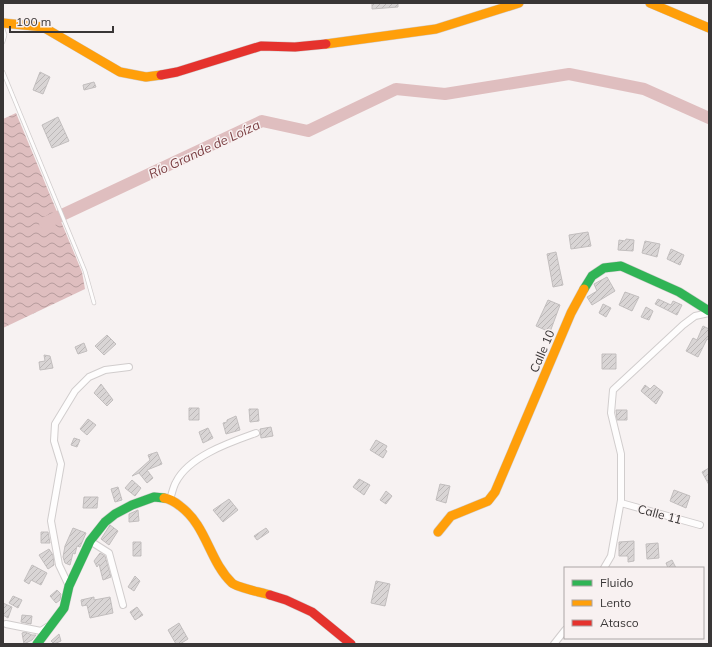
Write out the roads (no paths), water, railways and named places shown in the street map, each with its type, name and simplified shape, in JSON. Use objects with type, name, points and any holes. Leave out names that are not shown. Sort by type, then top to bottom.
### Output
[{"type":"street","points":[[3,23],[43,27],[120,72],[146,77],[177,72],[261,46],[296,47],[355,41],[436,29],[519,3]]},
{"type":"street","points":[[650,3],[709,28]]},
{"type":"street","name":"Calle 10","points":[[438,532],[451,516],[488,501],[495,492],[571,314],[592,276],[604,268],[621,266],[679,292],[709,312]]},
{"type":"street","points":[[604,567],[610,556],[621,503],[621,454],[611,414],[613,390],[695,316],[709,312]]},
{"type":"street","points":[[69,586],[59,565],[51,520],[61,464],[54,441],[55,424],[75,391],[89,377],[105,370],[129,367]]},
{"type":"street","points":[[170,499],[176,481],[191,465],[219,447],[256,433]]},
{"type":"street","points":[[37,644],[64,608],[69,586],[90,541],[105,522],[115,514],[132,505],[154,497],[170,499],[192,514],[222,570],[233,584],[286,600],[312,612],[351,644]]},
{"type":"street","name":"Calle 11","points":[[621,503],[700,525]]},
{"type":"street","points":[[90,541],[109,553],[123,605]]},
{"type":"street","points":[[6,624],[41,631],[50,625]]},
{"type":"street","points":[[554,644],[564,631]]},
{"type":"lane","points":[[3,29],[5,35],[3,42]]},
{"type":"lane","points":[[3,72],[85,271],[94,303]]},
{"type":"water","points":[[16,113],[82,272],[85,289],[3,328],[3,119]]},
{"type":"waterway","name":"Río Grande de Loíza","points":[[45,223],[262,121],[308,131],[396,89],[445,94],[569,74],[644,89],[709,118]]}]
